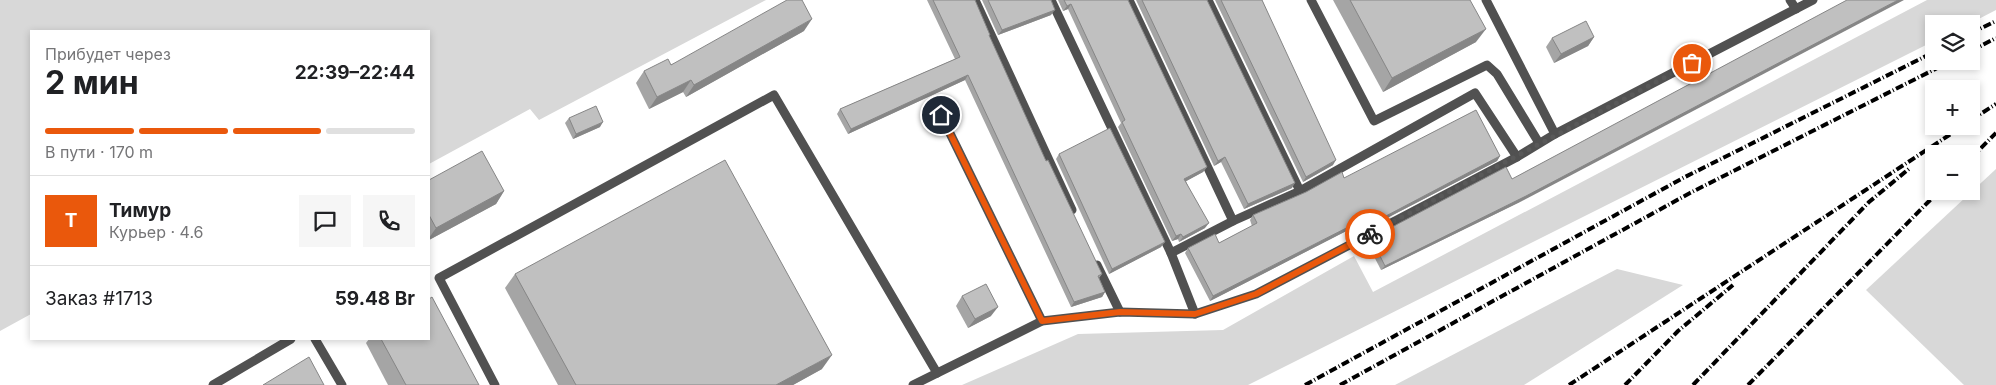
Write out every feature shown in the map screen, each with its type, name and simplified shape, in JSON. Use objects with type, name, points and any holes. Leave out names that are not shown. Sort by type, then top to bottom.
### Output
[{"type":"lane","points":[[975,0],[1077,222]]},
{"type":"lane","points":[[1051,0],[1171,254],[1195,314]]},
{"type":"lane","points":[[1129,0],[1233,221]]},
{"type":"lane","points":[[1208,0],[1300,191]]},
{"type":"lane","points":[[1311,0],[1374,121],[1487,65],[1497,74],[1540,143]]},
{"type":"lane","points":[[1486,0],[1555,134]]},
{"type":"lane","points":[[1790,0],[1796,9]]},
{"type":"lane","points":[[913,385],[1042,321],[1120,312],[1195,314],[1256,294],[1517,157],[1555,134],[1813,0]]},
{"type":"lane","points":[[1171,254],[1233,221],[1300,191],[1475,93],[1517,157]]},
{"type":"lane","points":[[430,276],[439,278],[774,95],[937,373]]},
{"type":"lane","points":[[941,115],[1042,321]]},
{"type":"lane","points":[[1093,257],[1120,312]]},
{"type":"lane","points":[[439,278],[495,385]]},
{"type":"lane","points":[[213,385],[289,340]]},
{"type":"lane","points":[[317,340],[342,385]]},
{"type":"shaded area","points":[[0,0],[766,0],[539,120],[530,109],[430,163],[430,30],[30,30],[30,315],[0,331]]},
{"type":"shaded area","points":[[1927,0],[1996,0],[1996,10],[1980,18],[1980,15],[1925,15],[1925,46],[1248,385],[962,385],[1078,334],[1223,330],[1354,256],[1373,292]]},
{"type":"shaded area","points":[[1996,169],[1996,385],[1964,385],[1866,290],[1963,200],[1980,200],[1980,184]]},
{"type":"shaded area","points":[[1617,269],[1683,285],[1524,385],[1395,385]]},
{"type":"building","points":[[787,0],[802,0],[812,19],[694,85],[691,80],[657,97],[644,71],[668,59],[671,65]]},
{"type":"building","points":[[933,0],[975,0],[1046,161],[1048,160],[1102,274],[1098,276],[1105,292],[1074,302],[968,75],[851,129],[840,109],[960,57]]},
{"type":"building","points":[[988,0],[1051,0],[1055,10],[1002,30]]},
{"type":"building","points":[[1064,0],[1128,0],[1207,167],[1184,179],[1209,223],[1183,237],[1181,234],[1176,236],[1122,122],[1125,120],[1071,4],[1067,6]]},
{"type":"building","points":[[1142,0],[1207,0],[1295,183],[1248,204],[1225,157],[1218,161]]},
{"type":"building","points":[[1221,0],[1262,0],[1336,160],[1306,177]]},
{"type":"building","points":[[1350,0],[1470,0],[1486,29],[1392,78]]},
{"type":"building","points":[[1847,0],[1898,0],[1526,196],[1385,266],[1371,238],[1506,167],[1512,179]]},
{"type":"building","points":[[1586,21],[1594,37],[1561,54],[1552,38]]},
{"type":"building","points":[[596,106],[603,122],[576,134],[569,118]]},
{"type":"building","points":[[1476,110],[1500,156],[1365,227],[1362,220],[1213,296],[1188,248],[1215,234],[1219,243],[1257,223],[1253,215],[1306,192],[1342,172],[1344,178]]},
{"type":"building","points":[[1110,128],[1165,242],[1112,269],[1059,154]]},
{"type":"building","points":[[482,151],[504,191],[436,228],[430,217],[430,179]]},
{"type":"building","points":[[725,160],[832,355],[776,385],[576,385],[515,274]]},
{"type":"building","points":[[986,284],[998,307],[975,319],[962,296]]},
{"type":"building","points":[[432,297],[479,385],[406,385],[382,340],[430,340],[430,298]]},
{"type":"building","points":[[309,357],[324,385],[263,385]]},
{"type":"railway","points":[[1980,29],[1996,21]]},
{"type":"railway","points":[[1980,46],[1996,38]]},
{"type":"railway","points":[[1305,385],[1683,178],[1925,57]]},
{"type":"railway","points":[[1340,385],[1690,193],[1933,70]]},
{"type":"railway","points":[[1980,114],[1996,104]]},
{"type":"railway","points":[[1980,149],[1996,133]]},
{"type":"railway","points":[[1569,385],[1949,135]]},
{"type":"railway","points":[[1693,385],[1869,202],[1910,168]]},
{"type":"railway","points":[[1748,385],[1930,200]]},
{"type":"railway","points":[[1625,385],[1678,331],[1733,285]]},
{"type":"way so far","points":[[1370,234],[1517,157],[1555,134],[1692,63]]},
{"type":"route","points":[[941,115],[1042,321],[1120,312],[1195,314],[1256,294],[1370,234]]}]
